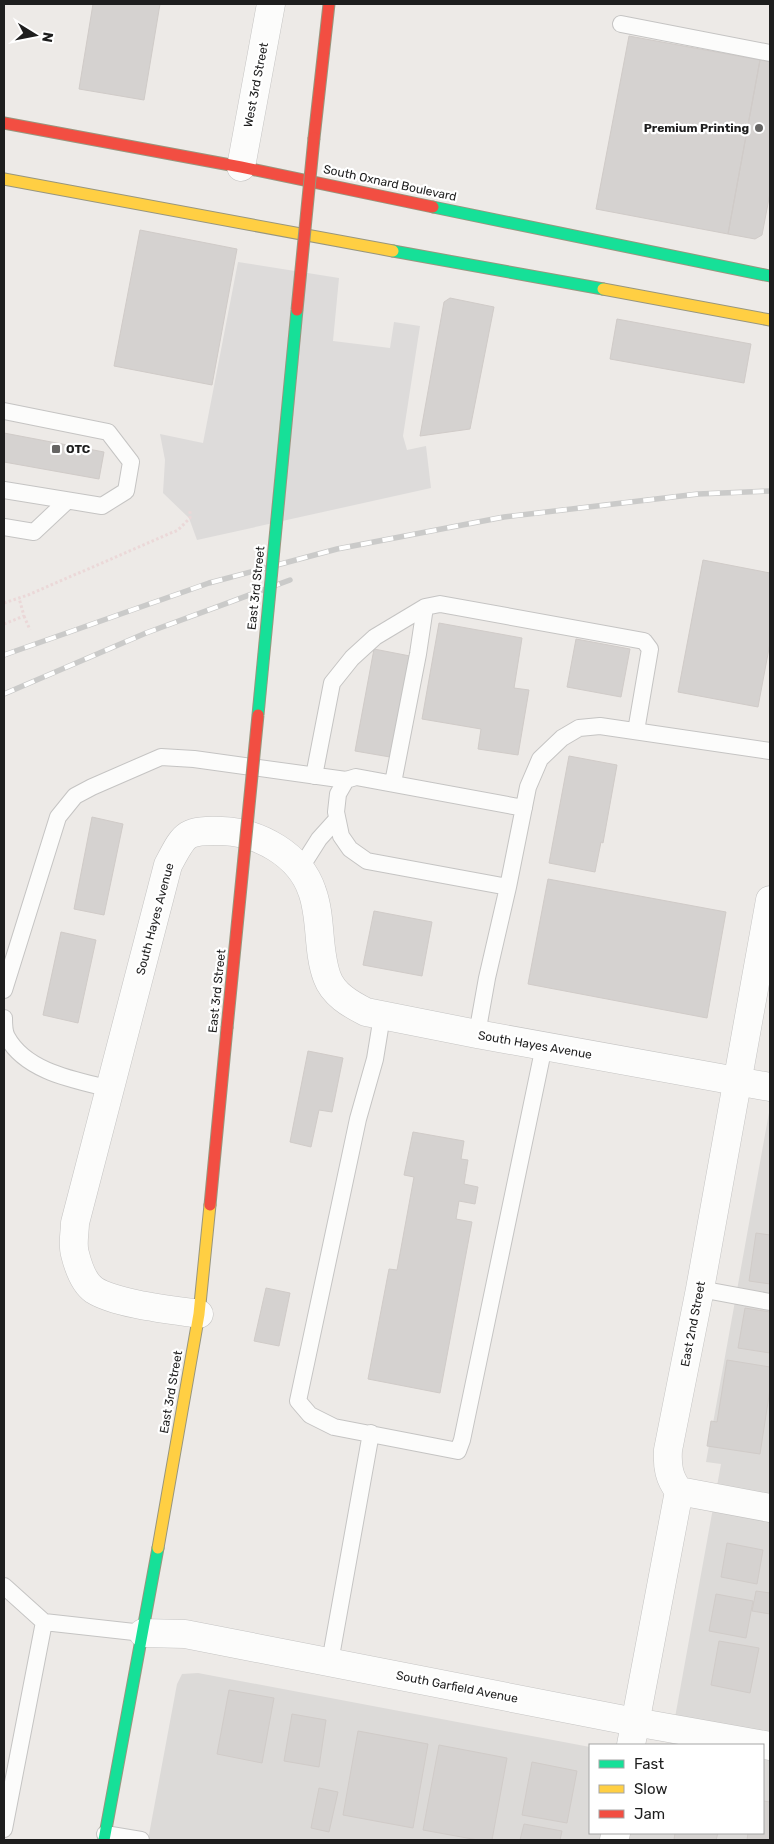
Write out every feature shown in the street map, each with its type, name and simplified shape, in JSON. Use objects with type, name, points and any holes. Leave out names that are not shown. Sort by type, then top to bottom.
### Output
[{"type":"street","name":"West 3rd Street","points":[[241,167],[271,4]]},
{"type":"street","name":"East 3rd Street","points":[[104,1837],[143,1633],[198,1314],[314,138],[329,4]]},
{"type":"street","name":"South Oxnard Boulevard","points":[[4,123],[241,167],[770,276]]},
{"type":"street","points":[[4,179],[770,320]]},
{"type":"street","name":"South Hayes Avenue","points":[[198,1314],[158,1308],[114,1298],[93,1289],[82,1274],[74,1252],[75,1223],[168,866],[179,844],[189,834],[199,830],[228,831],[261,838],[281,851],[300,869],[312,890],[327,978],[339,995],[350,1004],[366,1012],[770,1087]]},
{"type":"street","name":"East 2nd Street","points":[[679,1491],[672,1481],[667,1465],[770,900]]},
{"type":"street","points":[[633,1733],[679,1491],[770,1508]]},
{"type":"street","name":"South Garfield Avenue","points":[[143,1633],[185,1634],[330,1662],[633,1733],[749,1744]]},
{"type":"lane","points":[[621,24],[770,53]]},
{"type":"lane","points":[[4,411],[108,432],[131,462],[126,491],[102,506],[4,490]]},
{"type":"lane","points":[[4,527],[34,532],[67,501]]},
{"type":"lane","points":[[314,776],[332,683],[352,658],[375,637],[425,607],[440,604],[644,642],[650,650],[636,731]]},
{"type":"lane","points":[[393,783],[418,654],[425,607]]},
{"type":"lane","points":[[478,1034],[487,978],[528,787],[540,759],[562,738],[579,728],[600,726],[770,751]]},
{"type":"lane","points":[[4,990],[58,817],[75,796],[161,757],[346,780],[356,777],[524,808]]},
{"type":"lane","points":[[346,780],[338,794],[336,812],[341,836],[350,849],[367,861],[508,886]]},
{"type":"lane","points":[[300,869],[319,839],[337,819]]},
{"type":"lane","points":[[382,1016],[298,1401],[310,1415],[334,1427],[458,1451],[462,1440],[544,1046]]},
{"type":"lane","points":[[4,1018],[6,1035],[20,1054],[40,1067],[62,1076],[110,1089]]},
{"type":"lane","points":[[700,1289],[770,1302]]},
{"type":"lane","points":[[330,1662],[371,1433]]},
{"type":"lane","points":[[4,1586],[44,1622],[143,1633]]},
{"type":"lane","points":[[4,1829],[44,1622]]},
{"type":"lane","points":[[104,1837],[141,1840]]},
{"type":"path","points":[[4,603],[178,530],[190,518],[190,508]]},
{"type":"path","points":[[19,598],[30,630]]},
{"type":"path","points":[[4,624],[24,616]]},
{"type":"shaded area","points":[[238,262],[339,278],[333,341],[390,348],[394,322],[420,326],[403,436],[407,450],[426,446],[431,488],[197,540],[189,518],[163,493],[165,460],[160,434],[203,443]]},
{"type":"shaded area","points":[[770,1107],[770,1840],[148,1840],[177,1684],[182,1674],[198,1673],[589,1747],[589,1834],[764,1834],[764,1744],[670,1744],[721,1464],[706,1462]]},
{"type":"building","points":[[93,4],[160,4],[144,100],[79,89]]},
{"type":"building","points":[[629,36],[760,60],[728,234],[596,209]]},
{"type":"building","name":"Premium Printing","points":[[760,60],[770,62],[770,193],[762,235],[755,239],[728,234]]},
{"type":"building","points":[[140,230],[237,249],[212,385],[114,366]]},
{"type":"building","points":[[450,298],[494,307],[470,429],[420,436],[444,302]]},
{"type":"building","points":[[617,319],[751,344],[744,383],[610,359]]},
{"type":"building","points":[[4,433],[104,452],[99,479],[4,462]]},
{"type":"building","points":[[703,560],[770,573],[770,643],[758,707],[678,692]]},
{"type":"building","points":[[439,623],[522,638],[514,688],[529,690],[518,755],[478,749],[481,729],[422,719]]},
{"type":"building","points":[[576,639],[630,649],[621,697],[567,687]]},
{"type":"building","points":[[374,649],[410,656],[390,757],[355,751]]},
{"type":"building","points":[[569,756],[617,765],[603,843],[601,842],[595,872],[549,863]]},
{"type":"building","points":[[92,817],[123,824],[104,915],[74,909]]},
{"type":"building","points":[[548,879],[726,912],[707,1018],[528,984]]},
{"type":"building","points":[[374,911],[432,922],[422,976],[363,965]]},
{"type":"building","points":[[61,932],[96,940],[78,1023],[43,1015]]},
{"type":"building","points":[[308,1051],[343,1058],[332,1112],[319,1110],[311,1147],[290,1142]]},
{"type":"building","points":[[413,1132],[464,1141],[461,1159],[468,1160],[464,1184],[478,1187],[475,1204],[459,1201],[456,1219],[472,1222],[440,1393],[368,1379],[389,1269],[397,1270],[414,1177],[404,1175]]},
{"type":"building","points":[[756,1233],[770,1235],[770,1284],[749,1281]]},
{"type":"building","points":[[266,1288],[290,1293],[279,1346],[254,1341]]},
{"type":"building","points":[[745,1308],[770,1312],[770,1353],[738,1348]]},
{"type":"building","points":[[727,1360],[770,1367],[770,1389],[760,1454],[707,1446],[711,1421],[717,1422]]},
{"type":"building","points":[[727,1543],[763,1550],[757,1584],[721,1577]]},
{"type":"building","points":[[756,1591],[770,1593],[770,1614],[752,1611]]},
{"type":"building","points":[[716,1594],[753,1601],[746,1638],[709,1631]]},
{"type":"building","points":[[719,1641],[759,1648],[750,1693],[711,1685]]},
{"type":"building","points":[[229,1690],[274,1698],[262,1763],[217,1754]]},
{"type":"building","points":[[292,1714],[326,1720],[319,1767],[284,1761]]},
{"type":"building","points":[[358,1731],[428,1744],[413,1828],[343,1815]]},
{"type":"building","points":[[439,1745],[507,1758],[492,1840],[478,1840],[423,1830]]},
{"type":"building","points":[[532,1762],[577,1771],[567,1823],[522,1815]]},
{"type":"building","points":[[319,1788],[338,1792],[329,1832],[311,1828]]},
{"type":"building","points":[[764,1801],[770,1802],[770,1840],[747,1840],[748,1834],[764,1834]]},
{"type":"building","points":[[524,1824],[562,1831],[560,1840],[520,1840]]},
{"type":"building","points":[[675,1834],[718,1834],[716,1840],[674,1840]]},
{"type":"railway","points":[[4,655],[209,583],[337,549],[504,517],[698,494],[770,491]]},
{"type":"railway","points":[[4,694],[146,633],[290,580]]},
{"type":"traffic: fast","points":[[433,207],[770,276]]},
{"type":"traffic: fast","points":[[393,251],[603,289]]},
{"type":"traffic: fast","points":[[258,715],[297,310]]},
{"type":"traffic: fast","points":[[104,1840],[158,1548]]},
{"type":"traffic: slow","points":[[4,179],[393,251]]},
{"type":"traffic: slow","points":[[603,289],[770,320]]},
{"type":"traffic: slow","points":[[158,1548],[199,1314],[210,1205]]},
{"type":"traffic: jam","points":[[314,138],[329,4]]},
{"type":"traffic: jam","points":[[4,123],[241,167],[433,207]]},
{"type":"traffic: jam","points":[[297,310],[314,138]]},
{"type":"traffic: jam","points":[[227,1028],[258,715]]},
{"type":"traffic: jam","points":[[210,1205],[227,1028]]},
{"type":"place","name":"Premium Printing","points":[[759,128]]},
{"type":"place","name":"OTC","points":[[56,449]]}]
